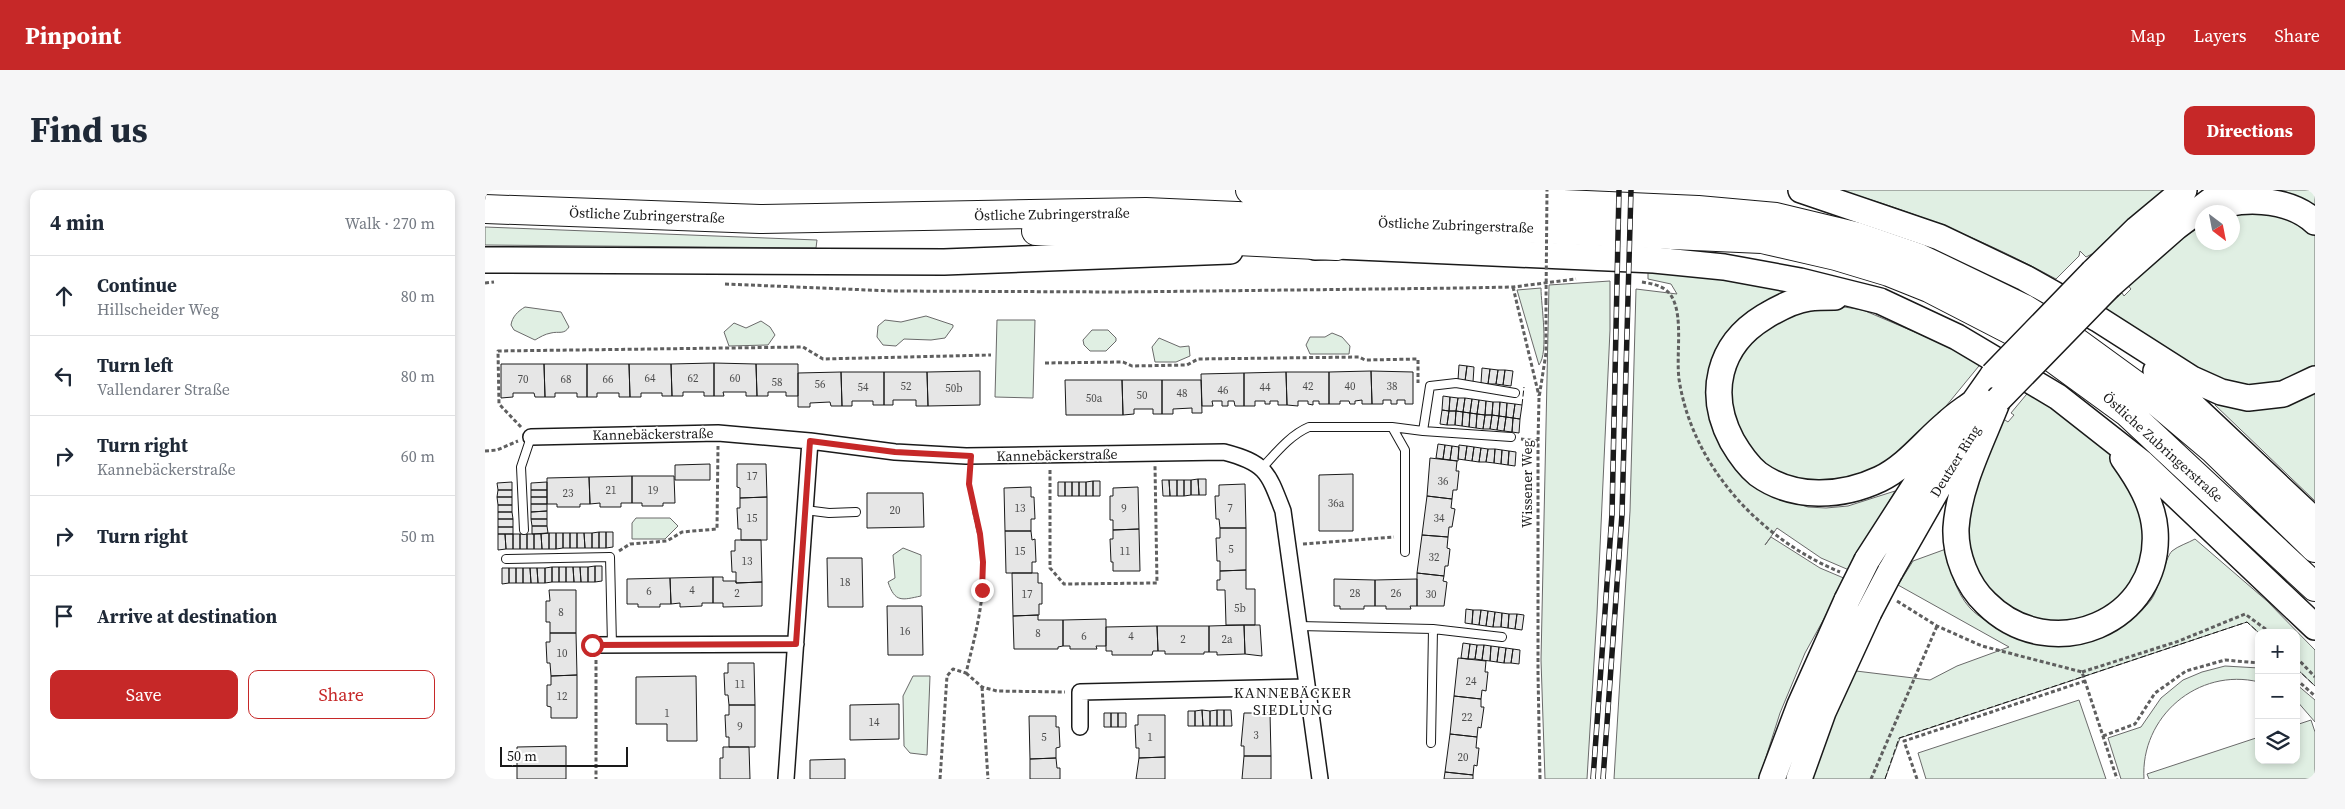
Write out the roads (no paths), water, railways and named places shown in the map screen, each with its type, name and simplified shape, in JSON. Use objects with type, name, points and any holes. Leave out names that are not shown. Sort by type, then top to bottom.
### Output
[{"type":"highway","name":"Östliche Zubringerstraße","points":[[1250,190],[1698,210],[1776,217],[1855,236],[1919,258],[2023,308],[2068,336],[2149,395],[2213,449],[2315,548]]},
{"type":"highway","points":[[1801,190],[1939,237],[2025,278],[2098,320],[2192,379],[2221,392],[2248,398],[2283,394],[2315,379]]},
{"type":"highway","name":"Deutzer Ring","points":[[2101,279],[2137,229],[2183,190]]},
{"type":"highway","name":"Deutzer Ring","points":[[1799,779],[1823,712],[1869,612],[1967,437],[1993,375],[2101,279],[2225,190]]},
{"type":"highway","points":[[2220,205],[2242,202],[2273,202],[2308,216],[2315,222]]},
{"type":"highway","name":"Östliche Zubringerstraße","points":[[485,210],[760,219],[1146,212],[1762,239],[1799,247],[1889,272],[1954,300],[2025,336],[2128,413],[2315,587]]},
{"type":"highway","points":[[2176,227],[2195,217]]},
{"type":"highway","points":[[760,219],[1654,260],[1724,267],[1800,281],[1880,301],[1957,337],[2058,397],[2142,463],[2315,627]]},
{"type":"highway","points":[[485,260],[944,262],[1336,246]]},
{"type":"highway","points":[[1880,301],[1841,297],[1808,298],[1777,309],[1747,327],[1728,352],[1719,377],[1718,399],[1722,417],[1740,455],[1757,474],[1778,485],[1805,493],[1830,494],[1856,489],[1882,478],[1907,461],[1947,423],[1985,397]]},
{"type":"highway","points":[[2098,320],[2186,397],[2315,521]]},
{"type":"highway","points":[[1985,397],[1961,495],[1956,530],[1962,564],[1974,592],[1995,613],[2017,627],[2043,634],[2070,634],[2101,624],[2125,608],[2144,584],[2154,557],[2155,529],[2149,502],[2135,475],[2101,431]]},
{"type":"highway","name":"Deutzer Ring","points":[[1772,779],[1800,704],[1867,560],[1914,487],[1985,397]]},
{"type":"street","name":"Kannebäckerstraße","points":[[531,437],[718,433],[810,441],[895,452],[971,456],[1224,452],[1249,459],[1262,468]]},
{"type":"street","points":[[786,779],[810,441]]},
{"type":"street","points":[[1262,468],[1272,483],[1283,511],[1320,779]]},
{"type":"street","points":[[594,645],[796,644]]},
{"type":"street","points":[[1080,727],[1080,692],[1307,686]]},
{"type":"lane","points":[[1423,431],[1430,386],[1456,383],[1515,392]]},
{"type":"lane","points":[[1262,468],[1287,442],[1300,431],[1309,427],[1392,427],[1511,438]]},
{"type":"lane","points":[[1392,427],[1405,450],[1405,552]]},
{"type":"lane","points":[[524,530],[521,467],[531,437]]},
{"type":"lane","points":[[805,510],[829,513],[856,512]]},
{"type":"lane","points":[[506,558],[610,556],[612,645]]},
{"type":"lane","points":[[1299,626],[1433,629],[1502,638]]},
{"type":"lane","points":[[1431,743],[1433,629]]},
{"type":"railway","points":[[1593,779],[1612,514],[1619,190]]},
{"type":"railway","points":[[1603,779],[1622,514],[1631,190]]},
{"type":"district","name":"KANNEBÄCKER SIEDLUNG","points":[[1293,702]]}]
